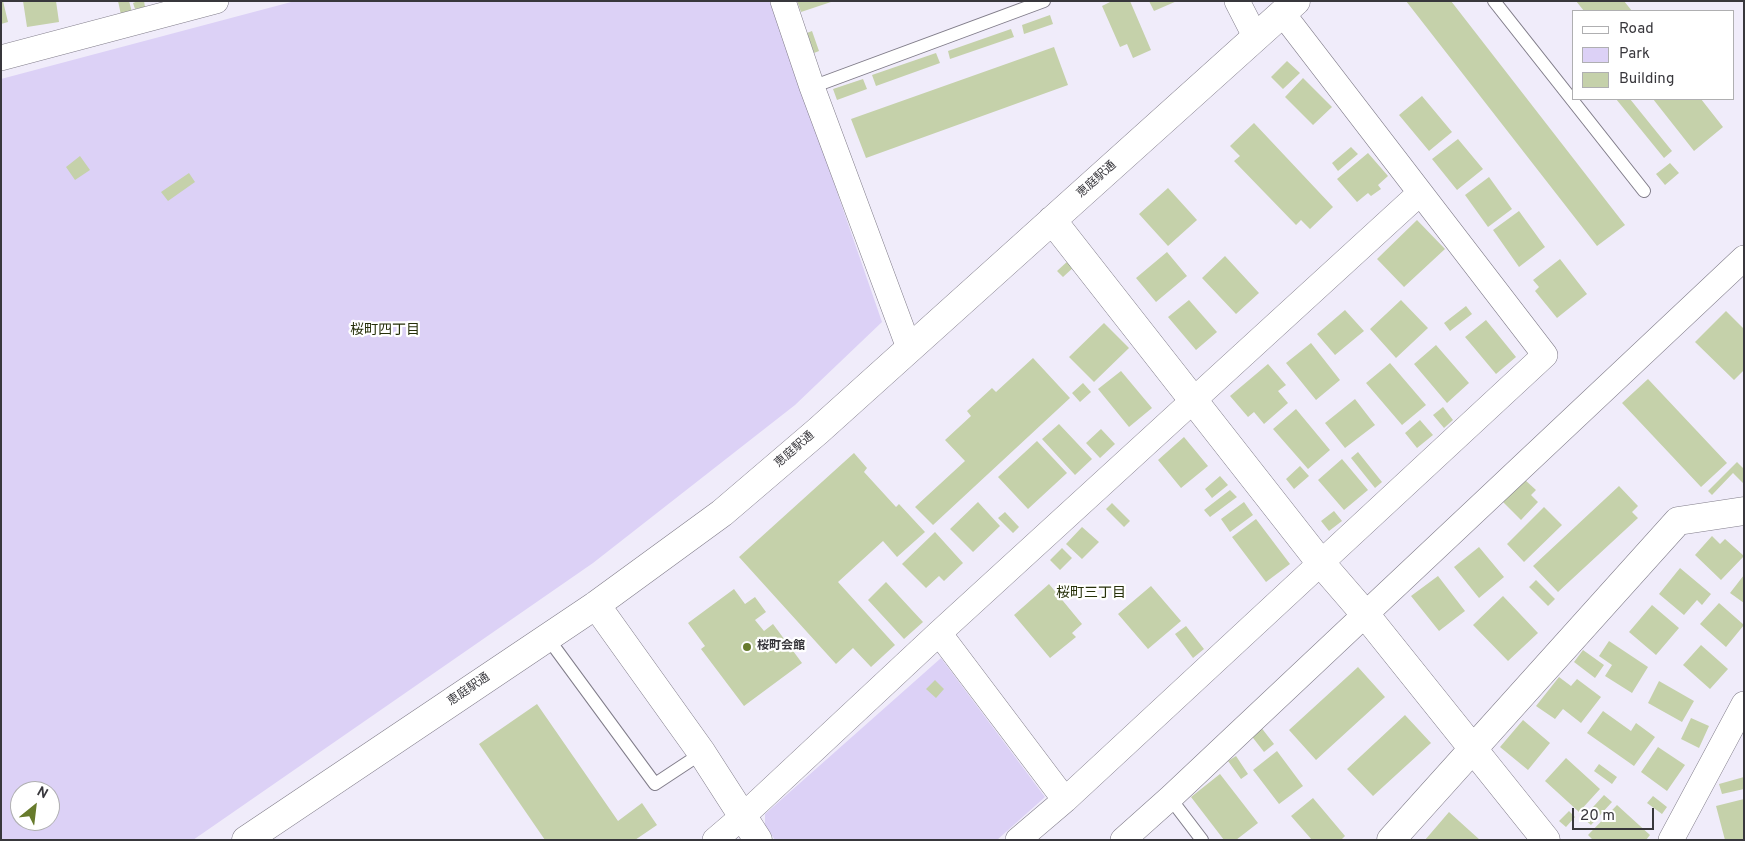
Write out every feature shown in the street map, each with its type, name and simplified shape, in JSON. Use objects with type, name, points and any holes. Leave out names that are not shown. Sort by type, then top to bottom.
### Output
[{"type":"street","points":[[1,58],[216,1]]},
{"type":"street","points":[[783,1],[812,87],[909,348]]},
{"type":"street","points":[[1237,1],[1256,38]]},
{"type":"street","points":[[1018,840],[1065,800],[1545,355],[1420,193],[1290,8]]},
{"type":"street","name":"恵庭駅通","points":[[246,840],[547,636],[596,605],[722,514],[1290,8]]},
{"type":"street","points":[[715,840],[1420,193]]},
{"type":"street","points":[[1052,220],[1320,562],[1365,614],[1546,840]]},
{"type":"street","points":[[1123,840],[1744,258]]},
{"type":"street","points":[[1391,840],[1678,520],[1744,510]]},
{"type":"street","points":[[596,605],[702,753],[758,840]]},
{"type":"street","points":[[939,633],[1065,800]]},
{"type":"street","points":[[1671,840],[1744,704]]},
{"type":"lane","points":[[812,87],[1044,1]]},
{"type":"lane","points":[[1494,1],[1572,100]]},
{"type":"lane","points":[[1572,100],[1644,191]]},
{"type":"lane","points":[[547,636],[655,784],[702,753]]},
{"type":"lane","points":[[1170,798],[1202,840]]},
{"type":"green space","points":[[295,1],[771,1],[882,322],[795,405],[593,563],[193,840],[1,840],[1,79]]},
{"type":"green space","points":[[941,658],[1045,797],[997,840],[775,840],[765,826],[765,814]]},
{"type":"building","points":[[1,1],[3,1],[8,22],[1,24]]},
{"type":"building","points":[[23,1],[56,1],[59,22],[27,27]]},
{"type":"building","points":[[118,1],[129,1],[132,12],[121,15]]},
{"type":"building","points":[[144,1],[145,7],[135,9],[133,3]]},
{"type":"building","points":[[797,1],[831,1],[831,2],[801,12]]},
{"type":"building","points":[[1112,1],[1130,1],[1151,50],[1133,58],[1127,44],[1120,47],[1102,6]]},
{"type":"building","points":[[1149,1],[1177,1],[1154,11]]},
{"type":"building","points":[[1406,1],[1451,1],[1625,225],[1597,246]]},
{"type":"building","points":[[1576,1],[1624,1],[1631,10],[1583,10]]},
{"type":"building","points":[[1050,15],[1053,24],[1024,34],[1022,25]]},
{"type":"building","points":[[1011,29],[1014,37],[950,59],[948,51]]},
{"type":"building","points":[[812,31],[819,51],[814,53],[807,33]]},
{"type":"building","points":[[1054,47],[1068,85],[866,158],[851,119]]},
{"type":"building","points":[[936,53],[940,63],[876,86],[872,75]]},
{"type":"building","points":[[1287,61],[1300,73],[1283,89],[1271,77]]},
{"type":"building","points":[[1303,78],[1332,107],[1313,125],[1285,97]]},
{"type":"building","points":[[863,79],[867,89],[837,100],[833,89]]},
{"type":"building","points":[[1422,96],[1452,132],[1429,151],[1399,115]]},
{"type":"building","points":[[1617,100],[1631,100],[1672,151],[1664,158]]},
{"type":"building","points":[[1654,100],[1702,100],[1723,127],[1694,151]]},
{"type":"building","points":[[1254,123],[1333,207],[1310,229],[1301,220],[1296,225],[1234,161],[1240,156],[1230,146]]},
{"type":"building","points":[[1458,139],[1483,169],[1457,190],[1432,159]]},
{"type":"building","points":[[1351,147],[1358,154],[1338,171],[1332,163]]},
{"type":"building","points":[[1368,153],[1388,176],[1378,185],[1381,189],[1371,196],[1368,193],[1357,202],[1337,179]]},
{"type":"building","points":[[80,156],[90,170],[75,180],[66,167]]},
{"type":"building","points":[[1670,163],[1679,173],[1665,185],[1656,174]]},
{"type":"building","points":[[189,173],[195,182],[168,201],[161,192]]},
{"type":"building","points":[[1489,177],[1512,209],[1488,227],[1465,195]]},
{"type":"building","points":[[1168,188],[1197,220],[1168,246],[1139,214]]},
{"type":"building","points":[[1519,211],[1545,247],[1519,267],[1493,230]]},
{"type":"building","points":[[1417,220],[1445,249],[1404,287],[1377,259]]},
{"type":"building","points":[[1167,252],[1187,276],[1156,302],[1136,278]]},
{"type":"building","points":[[1225,256],[1259,293],[1236,314],[1202,278]]},
{"type":"building","points":[[1560,259],[1587,294],[1557,318],[1535,291],[1539,287],[1533,280]]},
{"type":"building","points":[[1069,260],[1075,266],[1063,277],[1057,271]]},
{"type":"building","points":[[1189,300],[1217,332],[1196,350],[1168,317]]},
{"type":"building","points":[[1401,300],[1428,328],[1396,358],[1370,329]]},
{"type":"building","points":[[1466,306],[1472,314],[1450,331],[1444,323]]},
{"type":"building","points":[[1345,310],[1364,331],[1335,355],[1317,334]]},
{"type":"building","points":[[1726,311],[1744,329],[1744,370],[1734,380],[1695,342]]},
{"type":"building","points":[[1486,320],[1516,357],[1496,374],[1465,337]]},
{"type":"building","points":[[1104,323],[1129,348],[1094,382],[1069,357]]},
{"type":"building","points":[[1311,343],[1340,380],[1316,400],[1286,363]]},
{"type":"building","points":[[1436,345],[1469,383],[1447,403],[1414,364]]},
{"type":"building","points":[[1033,358],[1070,398],[933,525],[915,507],[965,461],[945,440],[971,416],[967,411],[992,388],[996,392]]},
{"type":"building","points":[[1390,363],[1426,405],[1402,425],[1366,383]]},
{"type":"building","points":[[1268,364],[1286,385],[1278,391],[1288,403],[1264,424],[1254,412],[1248,417],[1230,396]]},
{"type":"building","points":[[1121,371],[1152,408],[1129,427],[1098,389]]},
{"type":"building","points":[[1648,379],[1727,463],[1701,487],[1622,403]]},
{"type":"building","points":[[1083,383],[1091,392],[1080,402],[1072,393]]},
{"type":"building","points":[[1355,399],[1375,425],[1345,448],[1325,423]]},
{"type":"building","points":[[1443,407],[1453,420],[1444,428],[1433,415]]},
{"type":"building","points":[[1296,409],[1330,450],[1308,469],[1273,429]]},
{"type":"building","points":[[1420,420],[1433,435],[1417,448],[1405,433]]},
{"type":"building","points":[[1059,424],[1092,459],[1075,475],[1042,439]]},
{"type":"building","points":[[1101,429],[1115,444],[1100,458],[1086,443]]},
{"type":"building","points":[[1184,437],[1208,466],[1181,488],[1158,460]]},
{"type":"building","points":[[1037,441],[1067,473],[1028,509],[998,477]]},
{"type":"building","points":[[1358,452],[1382,482],[1375,488],[1351,458]]},
{"type":"building","points":[[854,453],[867,468],[864,472],[896,507],[899,504],[925,532],[897,557],[883,541],[838,582],[895,645],[871,667],[853,648],[836,664],[739,557]]},
{"type":"building","points":[[1342,459],[1368,490],[1344,510],[1318,480]]},
{"type":"building","points":[[1737,462],[1744,469],[1744,484],[1733,473],[1712,495],[1708,491]]},
{"type":"building","points":[[1300,466],[1309,476],[1294,489],[1286,479]]},
{"type":"building","points":[[1220,476],[1228,485],[1212,498],[1205,489]]},
{"type":"building","points":[[1525,480],[1536,490],[1531,495],[1538,502],[1521,520],[1503,502]]},
{"type":"building","points":[[1619,486],[1638,506],[1632,512],[1638,518],[1558,592],[1533,566]]},
{"type":"building","points":[[1230,490],[1237,497],[1210,517],[1204,510]]},
{"type":"building","points":[[978,502],[1000,526],[973,552],[950,529]]},
{"type":"building","points":[[1244,502],[1253,515],[1230,532],[1221,519]]},
{"type":"building","points":[[1112,503],[1130,521],[1124,527],[1106,509]]},
{"type":"building","points":[[1544,507],[1562,525],[1524,562],[1507,544]]},
{"type":"building","points":[[1334,511],[1342,521],[1329,531],[1321,521]]},
{"type":"building","points":[[1005,512],[1019,527],[1013,533],[998,518]]},
{"type":"building","points":[[1256,519],[1290,564],[1266,582],[1232,537]]},
{"type":"building","points":[[1082,527],[1099,542],[1082,559],[1066,544]]},
{"type":"building","points":[[935,532],[963,563],[944,581],[939,576],[926,588],[902,564]]},
{"type":"building","points":[[1712,536],[1720,544],[1725,539],[1744,556],[1721,580],[1695,555]]},
{"type":"building","points":[[1479,547],[1504,577],[1479,598],[1454,567]]},
{"type":"building","points":[[1062,548],[1072,558],[1060,570],[1050,560]]},
{"type":"building","points":[[1680,568],[1711,594],[1702,605],[1697,600],[1684,615],[1659,594]]},
{"type":"building","points":[[1744,575],[1744,603],[1730,593]]},
{"type":"building","points":[[1438,576],[1465,611],[1439,631],[1411,596]]},
{"type":"building","points":[[1536,580],[1555,599],[1548,606],[1529,587]]},
{"type":"building","points":[[886,582],[923,622],[904,639],[868,600]]},
{"type":"building","points":[[1049,584],[1082,624],[1072,633],[1076,637],[1050,658],[1014,615]]},
{"type":"building","points":[[1151,586],[1181,621],[1148,649],[1118,614]]},
{"type":"building","name":"桜町会館","points":[[734,589],[745,604],[755,597],[766,612],[755,620],[764,631],[773,624],[802,663],[744,706],[701,649],[705,646],[688,623]]},
{"type":"building","points":[[1503,596],[1538,633],[1508,661],[1473,625]]},
{"type":"building","points":[[1719,603],[1744,625],[1726,647],[1700,624]]},
{"type":"building","points":[[1652,605],[1679,628],[1656,655],[1629,632]]},
{"type":"building","points":[[1186,626],[1204,649],[1193,658],[1175,634]]},
{"type":"building","points":[[1609,641],[1648,667],[1632,693],[1605,676],[1612,665],[1599,656]]},
{"type":"building","points":[[1701,645],[1728,669],[1710,689],[1683,665]]},
{"type":"building","points":[[1583,650],[1604,665],[1595,678],[1574,662]]},
{"type":"building","points":[[1358,667],[1385,697],[1316,760],[1289,730]]},
{"type":"building","points":[[1559,677],[1571,686],[1577,679],[1601,697],[1581,723],[1563,709],[1555,719],[1536,706]]},
{"type":"building","points":[[935,680],[944,689],[936,698],[926,689]]},
{"type":"building","points":[[1659,681],[1694,701],[1682,722],[1648,703]]},
{"type":"building","points":[[537,704],[618,821],[642,803],[657,825],[635,840],[545,840],[479,744]]},
{"type":"building","points":[[1603,711],[1631,731],[1636,723],[1655,737],[1634,766],[1587,733]]},
{"type":"building","points":[[1405,715],[1431,743],[1373,796],[1347,769]]},
{"type":"building","points":[[1691,718],[1709,726],[1699,748],[1681,739]]},
{"type":"building","points":[[1523,720],[1550,743],[1528,770],[1500,747]]},
{"type":"building","points":[[1260,726],[1274,744],[1264,752],[1250,734]]},
{"type":"building","points":[[1658,747],[1685,765],[1667,791],[1641,772]]},
{"type":"building","points":[[1277,751],[1303,786],[1279,804],[1253,770]]},
{"type":"building","points":[[1236,756],[1248,774],[1241,779],[1228,761]]},
{"type":"building","points":[[1566,758],[1600,789],[1579,812],[1545,781]]},
{"type":"building","points":[[1599,764],[1617,777],[1612,784],[1594,771]]},
{"type":"building","points":[[1220,774],[1258,823],[1236,840],[1224,840],[1191,797]]},
{"type":"building","points":[[1744,777],[1744,789],[1722,794],[1719,784]]},
{"type":"building","points":[[1604,795],[1612,802],[1591,825],[1583,818]]},
{"type":"building","points":[[1653,796],[1667,807],[1662,814],[1647,803]]},
{"type":"building","points":[[1313,798],[1345,836],[1341,840],[1312,840],[1291,816]]},
{"type":"building","points":[[1744,799],[1744,840],[1725,840],[1716,806]]},
{"type":"building","points":[[1617,805],[1650,835],[1646,840],[1593,840],[1588,835]]},
{"type":"building","points":[[1569,811],[1575,817],[1566,827],[1559,821]]},
{"type":"building","points":[[1449,812],[1480,840],[1425,840]]},
{"type":"place","name":"桜町会館","points":[[747,647]]},
{"type":"district","name":"桜町四丁目","points":[[385,331]]},
{"type":"district","name":"桜町三丁目","points":[[1091,594]]}]
